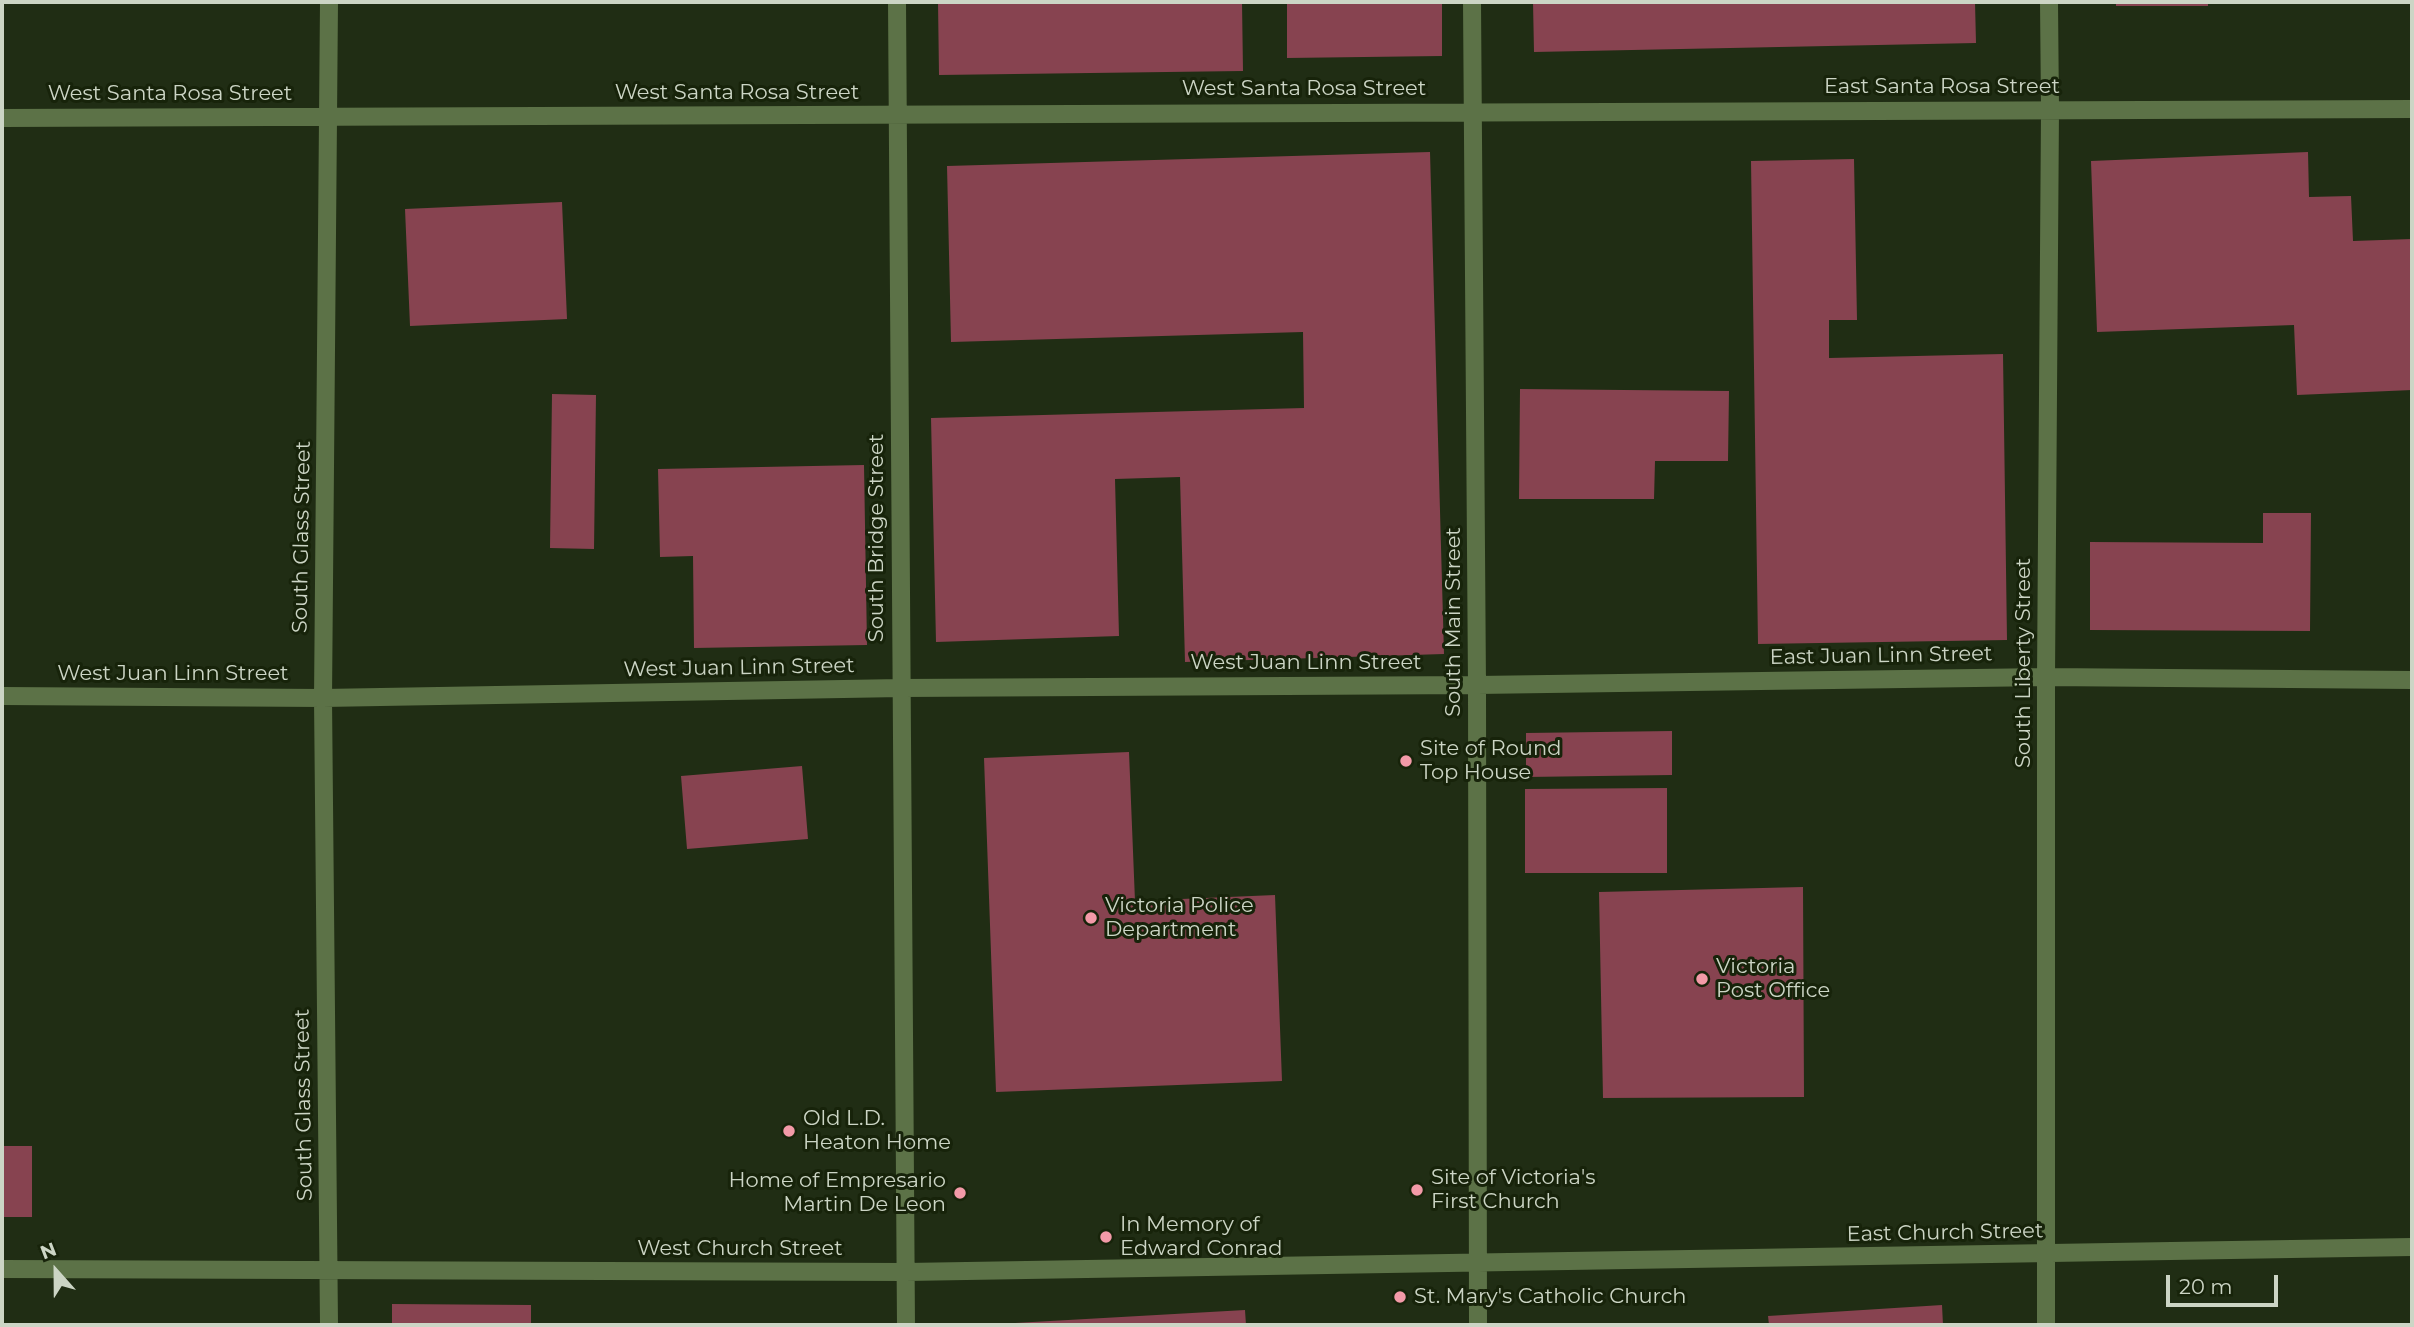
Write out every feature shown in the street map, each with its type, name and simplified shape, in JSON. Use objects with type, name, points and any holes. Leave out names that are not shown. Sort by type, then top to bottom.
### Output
[{"type":"street","name":"South Glass Street","points":[[329,2],[323,698],[329,1325]]},
{"type":"street","name":"South Bridge Street","points":[[897,2],[906,1325]]},
{"type":"street","name":"South Main Street","points":[[1472,2],[1478,1325]]},
{"type":"street","name":"South Liberty Street","points":[[2046,1325],[2049,2]]},
{"type":"street","name":"East Santa Rosa Street","points":[[1472,111],[2412,109]]},
{"type":"street","name":"West Santa Rosa Street","points":[[2,118],[329,115],[897,116],[1472,111]]},
{"type":"street","name":"East Juan Linn Street","points":[[1477,685],[2046,677],[2412,680]]},
{"type":"street","name":"West Juan Linn Street","points":[[2,696],[323,698],[901,688],[1477,685]]},
{"type":"street","name":"East Church Street","points":[[1478,1261],[2412,1248]]},
{"type":"street","name":"West Church Street","points":[[2,1269],[906,1272],[1478,1261]]},
{"type":"building","points":[[938,2],[1242,2],[1243,71],[939,75]]},
{"type":"building","points":[[1287,2],[1442,2],[1442,56],[1287,58]]},
{"type":"building","points":[[1533,2],[1975,2],[1976,43],[1534,52]]},
{"type":"building","points":[[2116,2],[2208,2],[2208,6],[2116,6]]},
{"type":"building","points":[[1430,152],[1444,654],[1185,662],[1180,477],[1115,479],[1119,636],[936,642],[931,418],[1304,408],[1303,332],[951,342],[947,166]]},
{"type":"building","points":[[2308,152],[2309,197],[2351,196],[2353,241],[2412,239],[2412,390],[2297,395],[2294,325],[2097,332],[2091,161]]},
{"type":"building","points":[[1854,159],[1857,320],[1829,320],[1829,358],[2003,354],[2007,640],[1758,644],[1751,161]]},
{"type":"building","points":[[562,202],[567,319],[410,326],[405,209]]},
{"type":"building","points":[[1520,389],[1729,391],[1728,461],[1655,461],[1654,499],[1519,499]]},
{"type":"building","points":[[552,394],[596,395],[594,549],[550,548]]},
{"type":"building","points":[[864,465],[867,645],[694,648],[693,556],[660,557],[658,469]]},
{"type":"building","points":[[2263,513],[2311,513],[2310,631],[2090,630],[2090,542],[2263,543]]},
{"type":"building","points":[[1672,731],[1672,775],[1526,777],[1526,733]]},
{"type":"building","points":[[1129,752],[1135,901],[1275,895],[1282,1081],[996,1092],[984,758]]},
{"type":"building","points":[[802,766],[808,839],[687,849],[681,776]]},
{"type":"building","points":[[1667,788],[1667,873],[1525,873],[1525,789]]},
{"type":"building","name":"Victoria Post Office","points":[[1803,887],[1804,1097],[1603,1098],[1599,892]]},
{"type":"building","points":[[2,1146],[32,1146],[32,1217],[2,1217]]},
{"type":"building","points":[[392,1304],[531,1305],[531,1325],[392,1325]]},
{"type":"building","points":[[1942,1305],[1943,1325],[1769,1325],[1768,1316]]},
{"type":"building","points":[[1245,1310],[1246,1325],[1015,1325],[1015,1323]]},
{"type":"place","name":"Site of Round Top House","points":[[1406,761]]},
{"type":"place","name":"Victoria Police Department","points":[[1091,918]]},
{"type":"place","name":"Victoria Post Office","points":[[1702,979]]},
{"type":"place","name":"Old L.D. Heaton Home","points":[[789,1131]]},
{"type":"place","name":"Site of Victoria's First Church","points":[[1417,1190]]},
{"type":"place","name":"Home of Empresario Martin De Leon","points":[[960,1193]]},
{"type":"place","name":"In Memory of Edward Conrad","points":[[1106,1237]]},
{"type":"place","name":"St. Mary's Catholic Church","points":[[1400,1297]]}]
